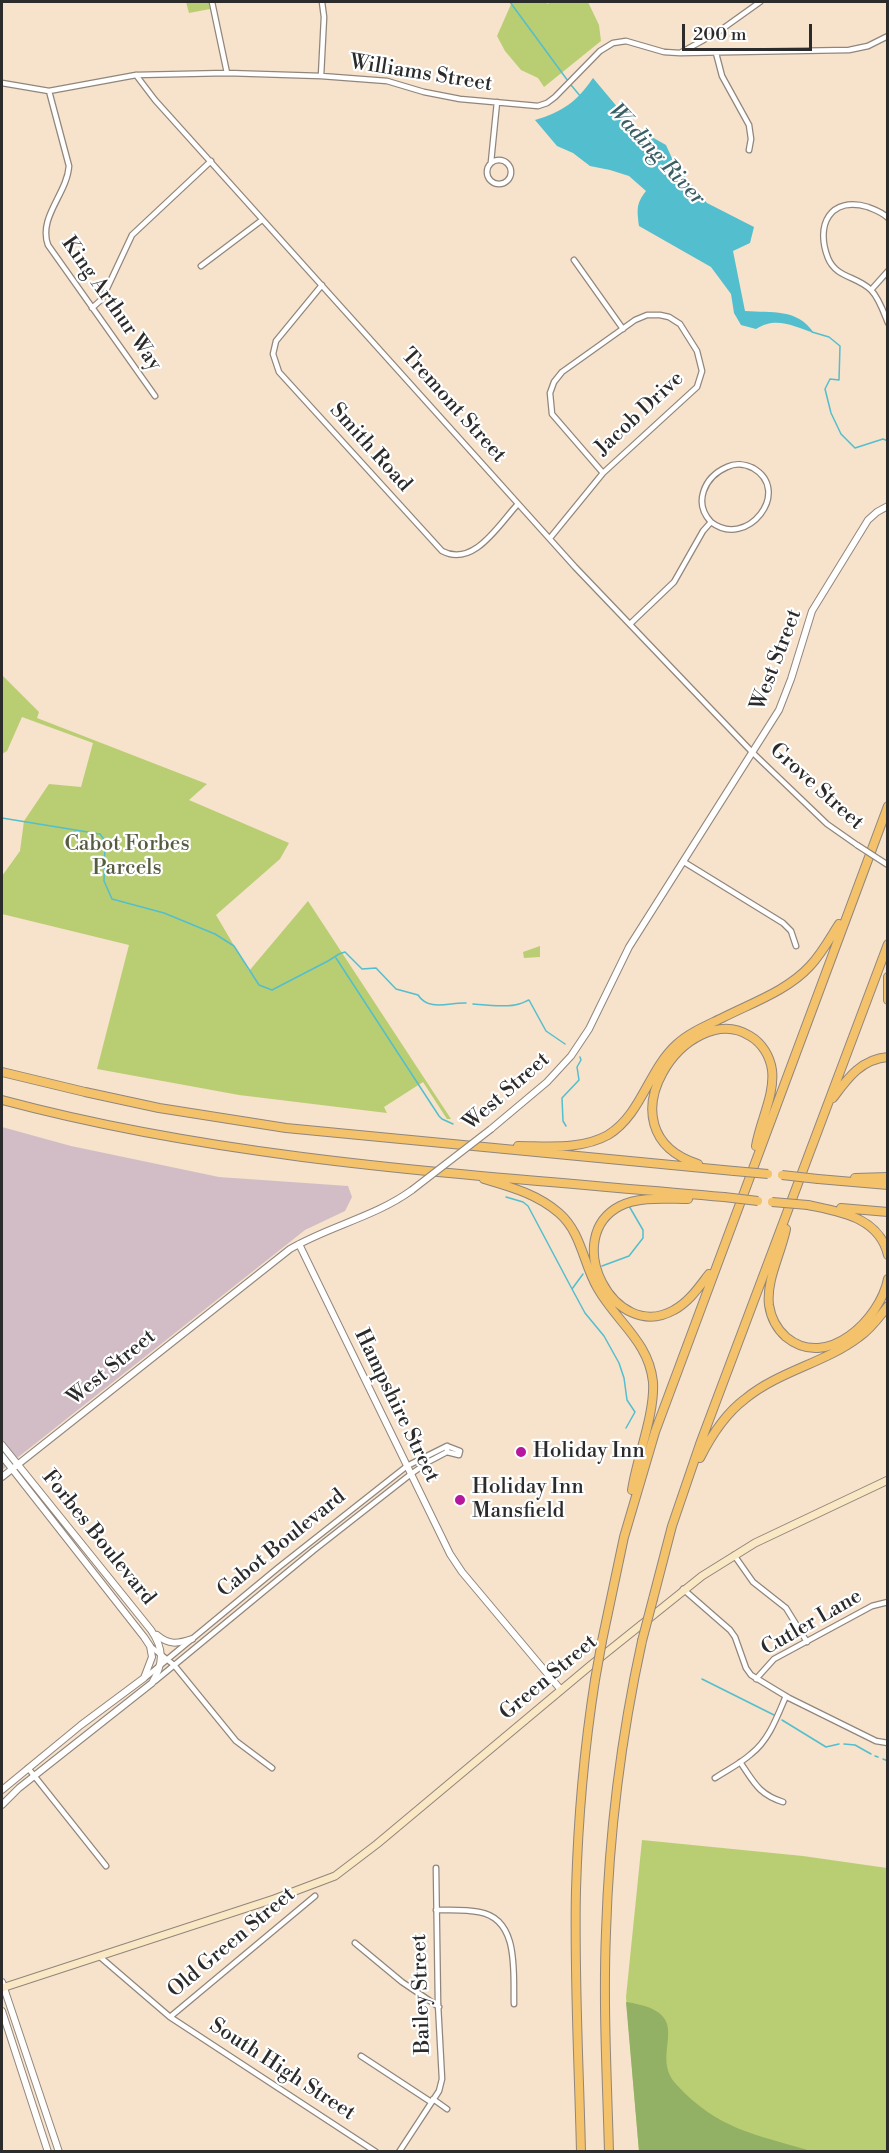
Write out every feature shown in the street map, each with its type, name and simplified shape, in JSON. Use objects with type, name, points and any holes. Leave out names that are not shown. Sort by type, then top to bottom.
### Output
[{"type":"highway","points":[[581,2151],[576,1892],[583,1773],[595,1680],[628,1522],[657,1425],[888,806]]},
{"type":"highway","points":[[473,1147],[577,1145],[591,1142],[611,1132],[630,1115],[660,1063],[675,1046],[692,1034],[778,990],[799,976],[821,953],[849,910]]},
{"type":"highway","points":[[609,2151],[605,1985],[609,1868],[621,1751],[642,1641],[677,1511],[700,1444],[888,944]]},
{"type":"highway","points":[[888,977],[888,1000]]},
{"type":"highway","points":[[734,1171],[703,1166],[678,1156],[660,1139],[653,1121],[654,1094],[666,1067],[682,1047],[705,1034],[726,1030],[743,1032],[757,1041],[769,1059],[772,1081],[758,1133],[754,1163]]},
{"type":"highway","points":[[827,1106],[846,1080],[860,1067],[872,1060],[888,1057]]},
{"type":"highway","points":[[2,1072],[96,1095],[223,1119],[318,1132],[888,1185]]},
{"type":"highway","points":[[2,1100],[113,1127],[222,1146],[334,1161],[888,1212]]},
{"type":"highway","points":[[467,1173],[532,1195],[564,1218],[579,1240],[598,1289],[644,1350],[652,1375],[652,1397],[634,1474],[628,1522]]},
{"type":"highway","points":[[818,1179],[888,1176]]},
{"type":"highway","points":[[715,1267],[693,1296],[679,1308],[663,1315],[643,1316],[622,1307],[607,1291],[595,1265],[593,1244],[604,1218],[614,1209],[626,1203],[639,1200],[724,1197]]},
{"type":"highway","points":[[808,1205],[848,1214],[863,1221],[880,1237],[888,1255]]},
{"type":"highway","points":[[790,1206],[769,1295],[774,1321],[788,1339],[802,1346],[816,1347],[848,1337],[863,1326],[875,1311],[888,1279]]},
{"type":"highway","points":[[677,1511],[709,1441],[737,1405],[763,1386],[855,1340],[870,1328],[888,1306]]},
{"type":"main road","name":"Green Street","points":[[2,1986],[318,1884],[346,1869],[683,1589],[734,1555],[801,1520],[888,1480]]},
{"type":"street","points":[[212,2],[227,73]]},
{"type":"street","points":[[321,76],[324,17],[322,2]]},
{"type":"street","points":[[680,53],[718,32],[760,2]]},
{"type":"street","points":[[680,53],[849,50],[868,46],[888,36]]},
{"type":"street","name":"Williams Street","points":[[2,83],[49,92],[136,75],[227,73],[321,76],[387,81],[440,95],[522,105],[542,105],[555,97],[600,51],[613,43],[626,41],[664,52],[680,53]]},
{"type":"street","points":[[716,53],[722,76],[749,125],[751,139],[749,150]]},
{"type":"street","name":"Tremont Street","points":[[136,75],[146,90],[518,504],[753,753]]},
{"type":"street","name":"King Arthur Way","points":[[49,92],[69,166],[67,177],[47,222],[46,241],[54,256],[155,396]]},
{"type":"street","points":[[491,162],[500,160],[507,164],[511,171],[506,181],[495,183],[489,179],[487,172],[491,162],[497,102]]},
{"type":"street","points":[[92,308],[101,300],[132,236],[211,161]]},
{"type":"street","points":[[888,218],[876,210],[857,204],[847,204],[828,215],[822,229],[823,242],[834,268],[842,275],[872,290],[888,323]]},
{"type":"street","points":[[201,266],[262,220]]},
{"type":"street","points":[[574,260],[623,329]]},
{"type":"street","points":[[872,290],[888,271]]},
{"type":"street","name":"Smith Road","points":[[322,285],[276,341],[273,354],[279,372],[442,551],[456,555],[466,555],[475,551],[518,504]]},
{"type":"street","name":"Jacob Drive","points":[[550,538],[603,473],[697,387],[701,375],[699,354],[684,328],[673,319],[660,315],[647,315],[561,372],[554,382],[550,393],[550,406],[554,417],[603,473]]},
{"type":"street","points":[[731,465],[746,465],[759,472],[765,480],[769,494],[765,509],[759,516],[748,525],[734,530],[719,528],[711,522],[703,510],[701,500],[708,482],[722,469],[731,465]]},
{"type":"street","name":"West Street","points":[[2,1477],[276,1259],[298,1244],[383,1208],[412,1190],[547,1082],[571,1056],[589,1029],[629,947],[753,753],[784,698],[806,625],[816,603],[868,520],[888,506]]},
{"type":"street","points":[[630,624],[674,582],[703,531],[711,522]]},
{"type":"street","name":"Grove Street","points":[[753,753],[840,834],[888,865]]},
{"type":"street","points":[[684,862],[783,923],[791,931],[796,946]]},
{"type":"street","name":"Hampshire Street","points":[[298,1244],[446,1547],[462,1572],[561,1690]]},
{"type":"street","name":"Forbes Boulevard","points":[[2,1445],[14,1466],[150,1646],[165,1657]]},
{"type":"street","name":"Cabot Boulevard","points":[[152,1683],[314,1550],[411,1474],[447,1449],[407,1466],[279,1567],[192,1640],[165,1657]]},
{"type":"street","name":"Forbes Boulevard","points":[[2,1456],[14,1466],[151,1630],[165,1657]]},
{"type":"street","points":[[734,1555],[753,1582],[786,1608],[807,1642]]},
{"type":"street","points":[[683,1589],[730,1630],[735,1637],[746,1668],[756,1678],[786,1696],[876,1741],[888,1743]]},
{"type":"street","name":"Cutler Lane","points":[[756,1678],[774,1659],[872,1606],[888,1602]]},
{"type":"street","points":[[151,1630],[169,1643],[192,1640]]},
{"type":"street","points":[[144,1678],[152,1661],[150,1646]]},
{"type":"street","points":[[2,1804],[152,1683],[165,1657],[233,1738],[272,1768]]},
{"type":"street","points":[[2,1790],[160,1665]]},
{"type":"street","points":[[715,1778],[760,1746],[786,1696]]},
{"type":"street","points":[[740,1762],[759,1790],[768,1797],[783,1802]]},
{"type":"street","points":[[28,1768],[106,1866]]},
{"type":"street","name":"Bailey Street","points":[[399,2151],[439,2091],[442,2079],[436,1868]]},
{"type":"street","name":"Old Green Street","points":[[170,2017],[315,1896]]},
{"type":"street","points":[[436,1910],[481,1912],[497,1920],[510,1936],[514,2004]]},
{"type":"street","points":[[355,1943],[402,1982],[439,2007]]},
{"type":"street","name":"South High Street","points":[[99,1956],[170,2017],[366,2149],[376,2151]]},
{"type":"street","points":[[2,1986],[59,2151]]},
{"type":"street","points":[[2,2011],[48,2151]]},
{"type":"street","points":[[361,2056],[447,2109]]},
{"type":"shaded area","points":[[2,1127],[71,1146],[219,1177],[348,1186],[352,1197],[345,1211],[305,1230],[2,1470]]},
{"type":"green space","points":[[186,2],[209,2],[210,9],[189,13]]},
{"type":"green space","points":[[512,2],[547,2],[547,4],[551,2],[588,2],[599,25],[601,41],[544,87],[538,78],[521,70],[505,51],[497,36]]},
{"type":"green space","name":"Cabot Forbes Parcels","points":[[2,675],[39,712],[37,718],[207,784],[189,800],[289,843],[280,859],[216,915],[249,971],[308,901],[451,1119],[447,1119],[423,1082],[384,1107],[387,1113],[239,1095],[97,1069],[129,945],[2,914],[2,876],[20,851],[24,821],[49,784],[81,787],[93,743],[22,717],[7,751],[2,754]]},
{"type":"green space","points":[[540,946],[540,957],[524,958],[523,952]]},
{"type":"green space","points":[[642,1840],[803,1856],[887,1868],[887,2151],[639,2152],[626,1997]]},
{"type":"green space","points":[[626,2002],[648,2007],[661,2015],[667,2024],[666,2059],[669,2072],[676,2084],[692,2099],[722,2121],[738,2128],[811,2151],[639,2151]]},
{"type":"water","points":[[593,78],[634,127],[666,145],[675,165],[707,203],[754,227],[750,243],[733,251],[745,311],[783,313],[800,319],[814,333],[792,325],[778,323],[763,325],[756,329],[741,325],[734,313],[731,294],[711,267],[639,226],[638,207],[646,191],[629,176],[590,166],[573,153],[557,146],[535,120],[575,100]]},
{"type":"waterway","name":"Wading River","points":[[510,2],[568,81]]},
{"type":"waterway","points":[[571,85],[581,97]]},
{"type":"waterway","name":"Wading River","points":[[812,332],[829,337],[840,346],[839,380],[830,379],[825,389],[831,413],[841,434],[855,448],[883,439],[888,441]]},
{"type":"waterway","points":[[2,818],[100,834],[105,841],[104,881],[112,899],[164,913],[215,934],[234,946],[259,985],[272,990],[345,952],[362,969],[376,968],[396,989],[418,995],[428,1003],[434,1005],[466,1003]]},
{"type":"waterway","points":[[336,958],[439,1116],[453,1124]]},
{"type":"waterway","points":[[473,1004],[509,1006],[529,1000],[546,1031],[565,1044]]},
{"type":"waterway","points":[[566,1126],[563,1121],[562,1098],[579,1080],[577,1067],[581,1060],[580,1057]]},
{"type":"waterway","points":[[506,1197],[523,1202],[528,1206],[572,1289]]},
{"type":"waterway","points":[[602,1266],[629,1256],[643,1238],[643,1230],[629,1206]]},
{"type":"waterway","points":[[583,1274],[572,1289],[585,1313],[604,1336],[619,1363],[627,1400],[635,1412],[626,1428]]},
{"type":"waterway","points":[[702,1679],[774,1715]]},
{"type":"waterway","points":[[782,1720],[826,1747],[839,1744]]},
{"type":"waterway","points":[[844,1744],[855,1745],[871,1754]]},
{"type":"waterway","points":[[883,1759],[888,1761]]},
{"type":"place","name":"Holiday Inn","points":[[521,1452]]},
{"type":"place","name":"Holiday Inn Mansfield","points":[[460,1500]]}]
